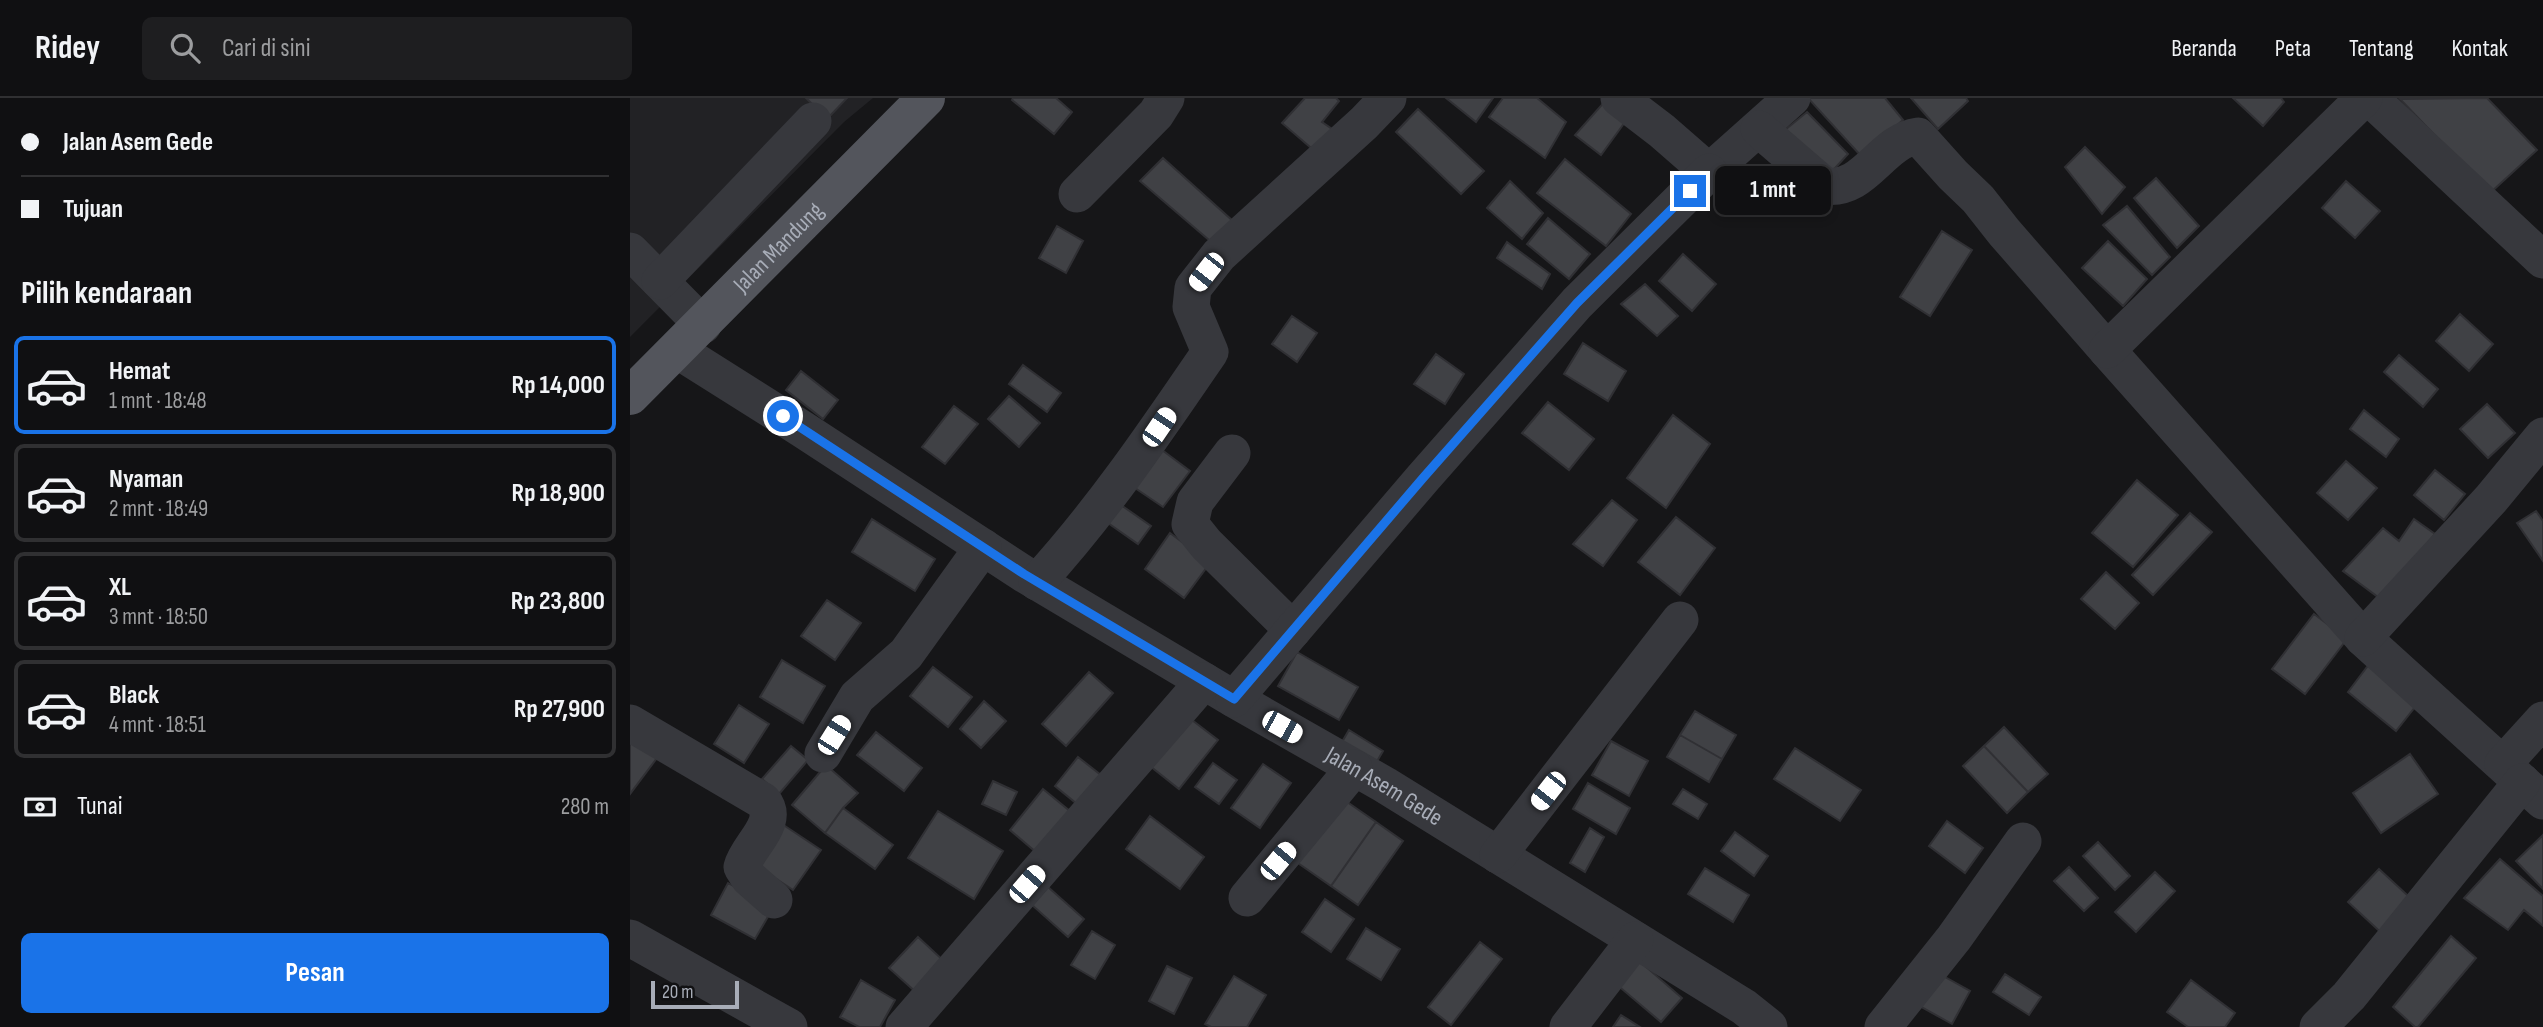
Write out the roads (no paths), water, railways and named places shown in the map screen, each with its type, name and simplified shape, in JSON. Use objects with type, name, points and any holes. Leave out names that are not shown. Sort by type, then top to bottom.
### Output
[{"type":"main road","name":"Jalan Mandung","points":[[630,396],[926,98]]},
{"type":"street","points":[[1077,194],[1156,114],[1166,98]]},
{"type":"street","points":[[1037,582],[1075,540],[1159,427],[1210,352],[1191,307],[1194,288],[1219,256],[1388,98]]},
{"type":"street","points":[[1619,98],[1709,172]]},
{"type":"street","points":[[904,1027],[1219,690],[1293,630],[1577,303],[1709,172],[1793,98]]},
{"type":"street","points":[[2107,350],[2364,98]]},
{"type":"street","points":[[2370,98],[2543,260]]},
{"type":"street","points":[[660,281],[813,121]]},
{"type":"street","points":[[1759,129],[1825,186],[1838,188],[1854,181],[1906,137],[1918,136],[1953,176],[1978,199],[2107,350],[2363,638],[2522,782]]},
{"type":"street","name":"Jalan Asem Gede","points":[[630,251],[660,281],[690,337],[983,547],[1037,582],[1498,855],[1635,940],[1746,1020]]},
{"type":"street","points":[[2363,638],[2491,499],[2543,436]]},
{"type":"street","points":[[1232,453],[1195,502],[1190,524],[1206,544],[1293,630]]},
{"type":"street","points":[[823,754],[857,697],[906,654],[983,547]]},
{"type":"street","points":[[1498,855],[1680,620]]},
{"type":"street","points":[[2318,1027],[2349,996],[2522,782],[2543,720]]},
{"type":"street","points":[[630,723],[768,806],[765,829],[744,859],[742,867],[749,878],[774,900]]},
{"type":"street","points":[[1247,898],[1354,768]]},
{"type":"street","points":[[1883,1027],[1954,938],[2023,841]]},
{"type":"street","points":[[630,938],[789,1027]]},
{"type":"street","points":[[1568,1027],[1635,940]]}]
